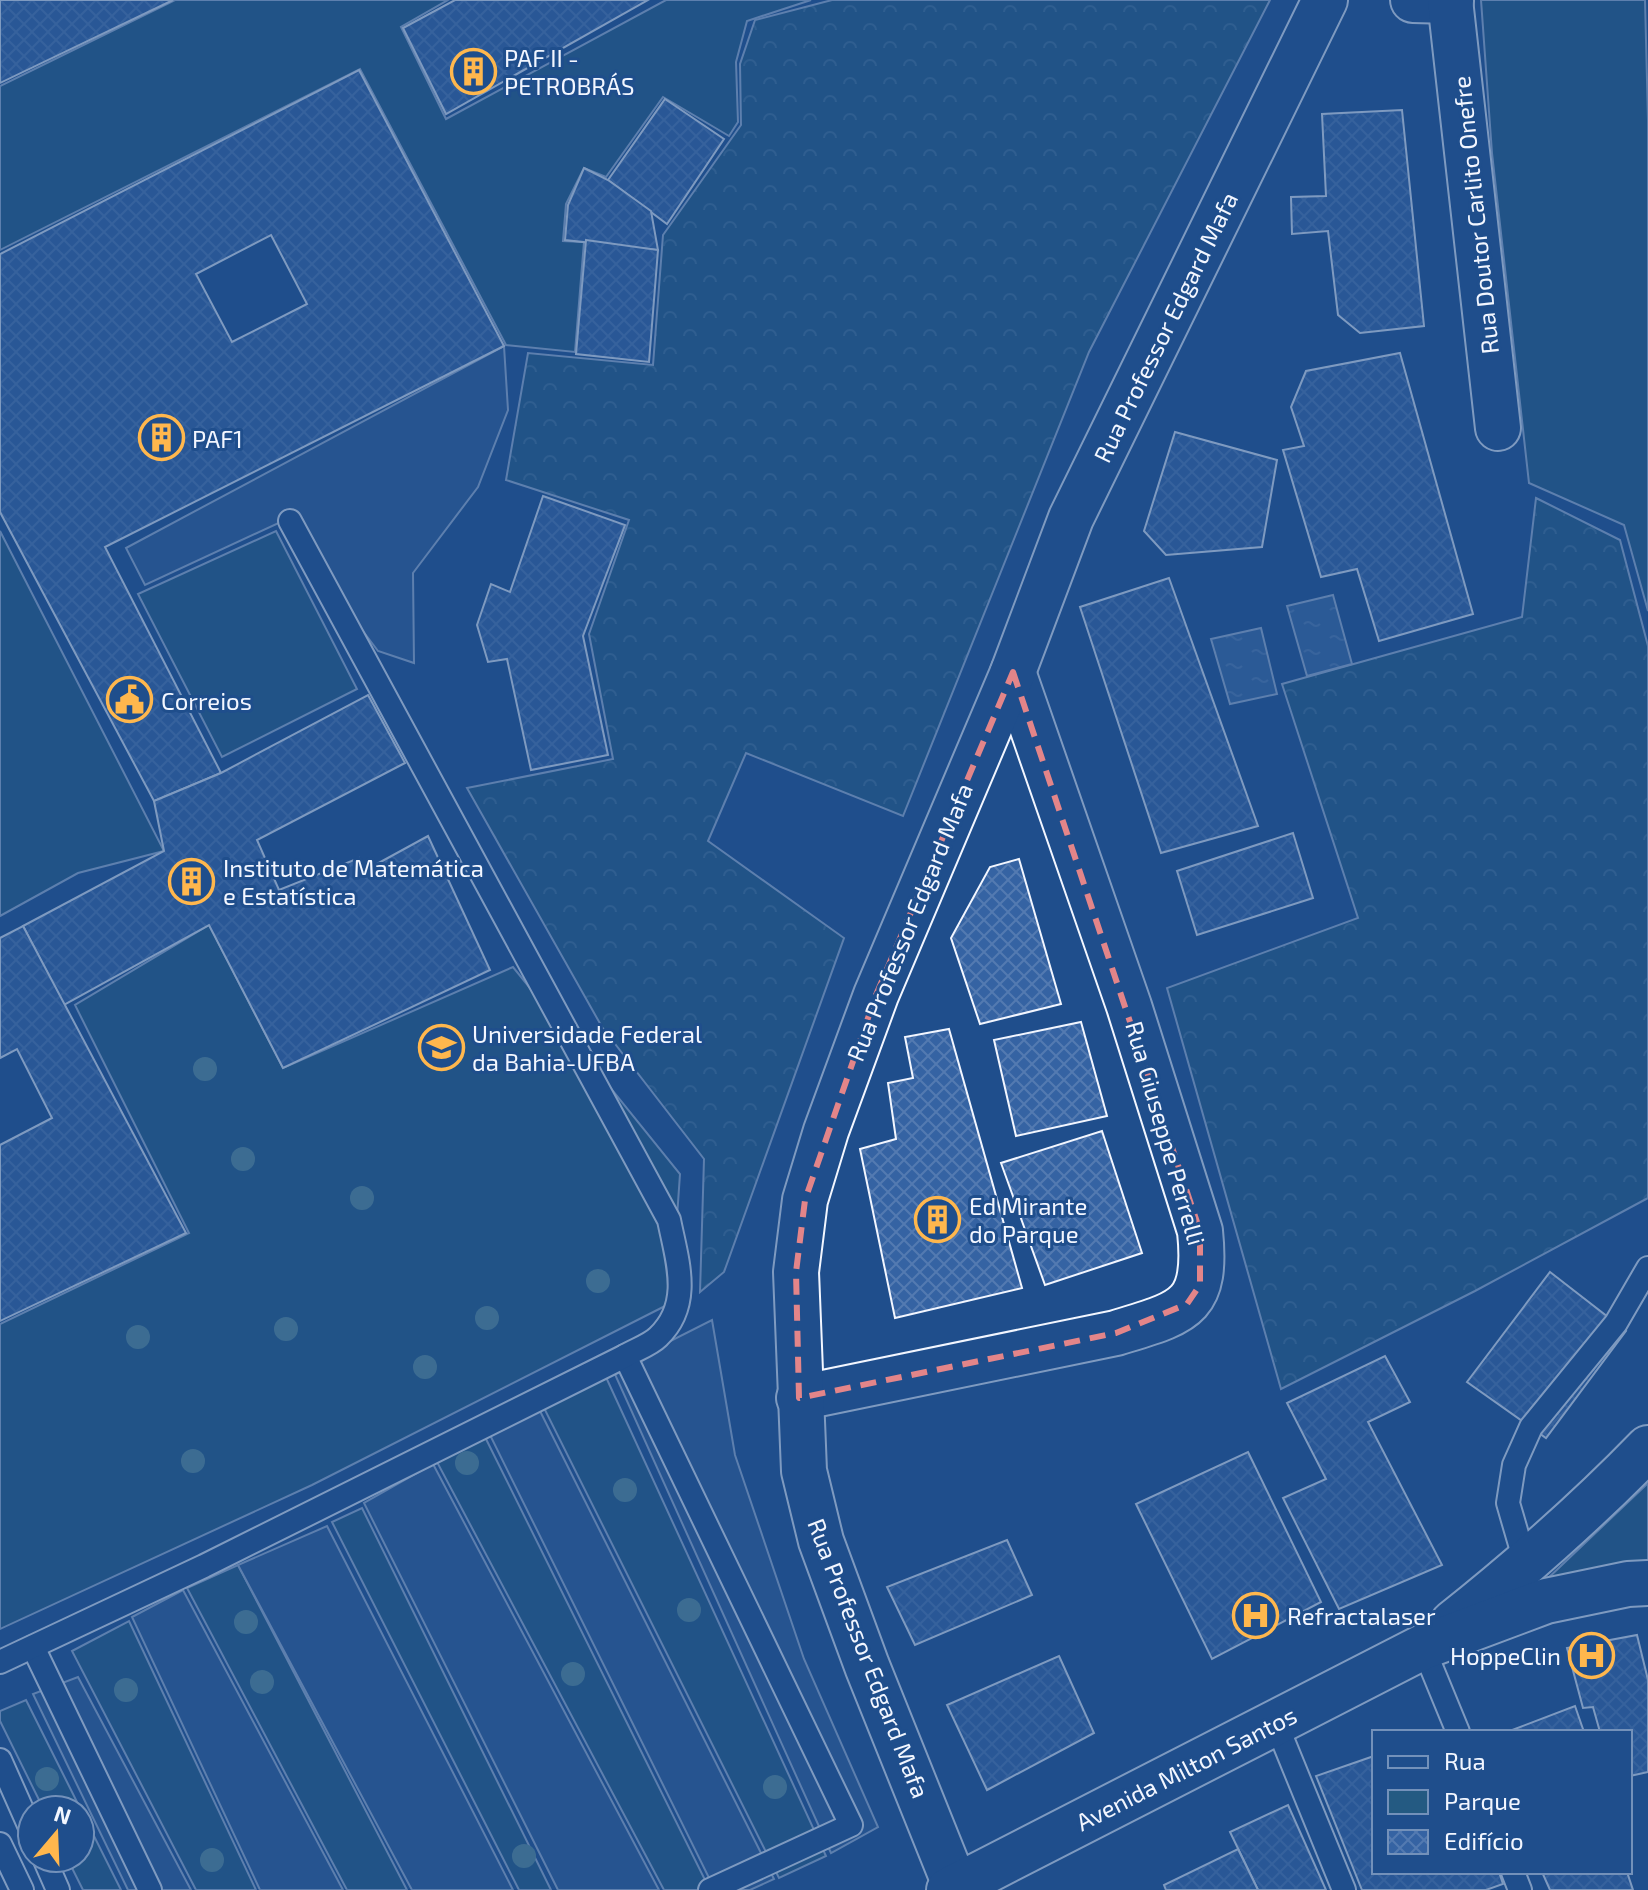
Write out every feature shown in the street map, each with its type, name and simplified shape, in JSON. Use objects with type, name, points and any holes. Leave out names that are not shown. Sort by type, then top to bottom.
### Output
[{"type":"street","name":"Rua Professor Edgard Mafa","points":[[955,1889],[821,1541],[804,1471],[796,1272],[805,1200],[826,1131],[876,995],[1013,672],[1071,518],[1325,0]]},
{"type":"street","name":"Rua Doutor Carlito Onefre","points":[[1438,0],[1498,428]]},
{"type":"street","name":"Rua Giuseppe Perrelli","points":[[799,1398],[1116,1333],[1160,1319],[1187,1304],[1200,1285],[1203,1263],[1200,1231],[1129,1006],[1013,672]]},
{"type":"street","name":"Avenida Milton Santos","points":[[1423,1647],[1526,1565],[1648,1448]]},
{"type":"street","name":"Avenida Milton Santos","points":[[955,1889],[1423,1647],[1546,1601],[1628,1584],[1648,1583]]},
{"type":"lane","points":[[0,1662],[393,1473],[625,1356],[657,1338],[675,1314],[682,1283],[669,1220],[290,521]]},
{"type":"lane","points":[[1526,1565],[1508,1503],[1514,1465],[1531,1427],[1616,1323],[1648,1268]]},
{"type":"lane","points":[[625,1356],[851,1825],[710,1890]]},
{"type":"lane","points":[[33,1647],[150,1890]]},
{"type":"lane","points":[[1423,1647],[1457,1730]]},
{"type":"lane","points":[[1275,1721],[1344,1890]]},
{"type":"lane","points":[[0,1760],[16,1796]]},
{"type":"lane","points":[[0,1844],[22,1890]]},
{"type":"highlighted area","points":[[1013,672],[1200,1231],[1200,1285],[1187,1304],[1116,1333],[799,1398],[796,1272],[805,1200],[876,995]]},
{"type":"green space","points":[[175,0],[448,0],[401,27],[446,119],[666,0],[811,0],[747,21],[736,62],[738,122],[729,136],[663,97],[606,177],[584,168],[566,204],[563,241],[584,242],[575,352],[506,345],[360,69],[0,250],[0,86]]},
{"type":"green space","points":[[832,0],[1270,0],[1089,352],[903,816],[746,753],[708,841],[844,938],[724,1272],[700,1292],[704,1159],[602,1027],[467,788],[613,759],[589,634],[629,520],[506,480],[528,353],[653,365],[663,235],[741,125],[740,64],[755,20]]},
{"type":"green space","points":[[1481,0],[1645,0],[1648,120],[1648,611],[1624,525],[1529,483],[1492,153]]},
{"type":"green space","points":[[1536,498],[1620,540],[1648,646],[1648,1198],[1475,1291],[1281,1389],[1167,988],[1358,918],[1282,684],[1522,617]]},
{"type":"green space","points":[[0,531],[164,851],[78,873],[0,916]]},
{"type":"green space","points":[[276,531],[357,689],[222,757],[138,594]]},
{"type":"green space","points":[[209,925],[283,1068],[513,967],[680,1174],[671,1303],[312,1485],[0,1629],[0,1324],[189,1233],[75,1005]]},
{"type":"green space","points":[[605,1375],[826,1856],[779,1878],[544,1408]]},
{"type":"green space","points":[[485,1437],[710,1890],[664,1890],[437,1462]]},
{"type":"green space","points":[[1648,1483],[1648,1572],[1543,1583]]},
{"type":"green space","points":[[362,1508],[551,1890],[519,1890],[332,1522]]},
{"type":"green space","points":[[238,1565],[407,1890],[347,1890],[187,1588]]},
{"type":"green space","points":[[129,1621],[256,1890],[196,1890],[72,1651]]},
{"type":"green space","points":[[26,1700],[73,1794],[36,1794],[0,1721],[0,1711]]},
{"type":"green space","points":[[96,1840],[121,1890],[83,1890],[75,1874],[96,1874]]},
{"type":"shaded area","points":[[504,346],[508,410],[478,487],[413,573],[414,663],[378,651],[310,561],[285,520],[145,585],[126,548]]},
{"type":"shaded area","points":[[712,1320],[735,1455],[804,1659],[878,1827],[831,1853],[613,1370]]},
{"type":"shaded area","points":[[539,1409],[774,1879],[750,1890],[715,1890],[490,1435]]},
{"type":"shaded area","points":[[433,1464],[659,1890],[558,1890],[364,1503]]},
{"type":"shaded area","points":[[327,1526],[513,1890],[412,1890],[238,1565]]},
{"type":"shaded area","points":[[183,1590],[343,1890],[260,1890],[132,1617]]},
{"type":"shaded area","points":[[78,1677],[191,1890],[128,1890],[96,1824],[96,1794],[81,1794],[33,1694]]},
{"type":"water","points":[[1333,595],[1352,664],[1307,676],[1287,606]]},
{"type":"water","points":[[1261,628],[1277,694],[1230,704],[1211,639]]},
{"type":"building","points":[[0,0],[173,0],[0,83]]},
{"type":"building","name":"PAF II - PETROBRÁS","points":[[455,0],[648,0],[446,114],[403,28]]},
{"type":"building","name":"PAF1","points":[[359,70],[504,346],[105,547],[221,773],[154,801],[0,512],[0,254]],"holes":[[[271,235],[307,304],[232,342],[196,274]]]},
{"type":"building","points":[[665,99],[724,139],[667,224],[608,180]]},
{"type":"building","points":[[1402,110],[1424,326],[1360,333],[1338,315],[1328,231],[1292,234],[1291,197],[1326,196],[1322,114]]},
{"type":"building","points":[[584,168],[608,180],[651,211],[658,250],[565,240],[568,205]]},
{"type":"building","points":[[586,240],[658,250],[649,362],[576,354]]},
{"type":"building","points":[[1400,353],[1473,614],[1379,641],[1357,569],[1321,577],[1283,450],[1304,446],[1291,407],[1306,371]]},
{"type":"building","points":[[1175,432],[1277,460],[1262,547],[1166,555],[1144,531]]},
{"type":"building","points":[[543,496],[625,525],[583,636],[608,755],[531,770],[507,659],[488,662],[477,625],[491,584],[510,592]]},
{"type":"building","points":[[1169,578],[1258,826],[1161,853],[1080,607]]},
{"type":"building","name":"Instituto de Matemática e Estatística","points":[[368,695],[405,763],[257,840],[279,890],[359,858],[364,871],[428,836],[490,970],[283,1068],[209,925],[64,1005],[23,926],[164,851],[154,801],[221,773]]},
{"type":"building","points":[[1293,833],[1313,898],[1197,935],[1177,871]]},
{"type":"building","points":[[1019,859],[1061,1004],[980,1024],[951,938],[990,867]]},
{"type":"building","points":[[23,926],[186,1233],[0,1321],[0,1145],[52,1118],[17,1049],[0,1058],[0,938]]},
{"type":"building","points":[[1081,1022],[1107,1116],[1016,1136],[994,1040]]},
{"type":"building","name":"Ed Mirante do Parque","points":[[949,1029],[1022,1288],[895,1318],[860,1149],[896,1139],[888,1083],[913,1078],[905,1037]]},
{"type":"building","points":[[1102,1131],[1142,1253],[1045,1285],[1001,1163]]},
{"type":"building","points":[[1550,1272],[1626,1331],[1546,1438],[1467,1382]]},
{"type":"building","points":[[1385,1356],[1410,1402],[1368,1422],[1442,1565],[1339,1609],[1283,1498],[1326,1479],[1287,1403]]},
{"type":"building","points":[[1248,1452],[1321,1602],[1212,1659],[1136,1504]]},
{"type":"building","points":[[1007,1540],[1032,1595],[915,1645],[887,1587]]},
{"type":"building","points":[[1637,1635],[1648,1680],[1648,1772],[1632,1776],[1632,1730],[1599,1730],[1593,1707],[1583,1708],[1567,1648]]},
{"type":"building","points":[[1059,1656],[1094,1733],[987,1790],[947,1705]]},
{"type":"building","points":[[1575,1706],[1583,1730],[1512,1730]]},
{"type":"building","points":[[1372,1757],[1372,1874],[1500,1874],[1503,1884],[1486,1890],[1362,1890],[1316,1776]]},
{"type":"building","points":[[1288,1805],[1326,1890],[1258,1890],[1230,1832]]},
{"type":"building","points":[[1238,1849],[1258,1890],[1166,1890],[1164,1885]]},
{"type":"building","points":[[1543,1874],[1628,1874],[1633,1890],[1550,1890]]},
{"type":"place","name":"PAF II - PETROBRÁS","points":[[473,71]]},
{"type":"place","name":"PAF1","points":[[161,438]]},
{"type":"place","name":"Correios","points":[[130,700]]},
{"type":"place","name":"Instituto de Matemática e Estatística","points":[[192,881]]},
{"type":"place","name":"Universidade Federal da Bahia-UFBA","points":[[441,1047]]},
{"type":"place","name":"Ed Mirante do Parque","points":[[938,1219]]},
{"type":"place","name":"Refractalaser","points":[[1256,1615]]},
{"type":"place","name":"HoppeClin","points":[[1592,1655]]}]
